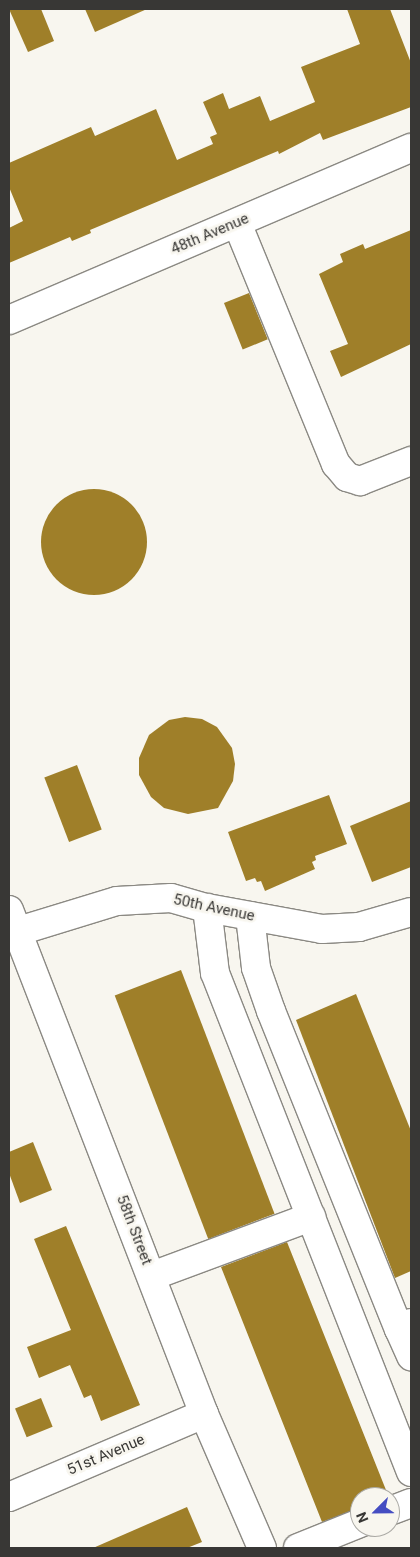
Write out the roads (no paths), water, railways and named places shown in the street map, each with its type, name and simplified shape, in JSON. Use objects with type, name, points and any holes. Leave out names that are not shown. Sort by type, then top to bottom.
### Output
[{"type":"street","name":"48th Avenue","points":[[9,320],[411,148]]},
{"type":"street","points":[[236,223],[336,464],[346,477],[360,481],[411,462]]},
{"type":"street","name":"50th Avenue","points":[[12,925],[117,901],[171,898],[207,908],[322,929],[359,927],[411,912]]},
{"type":"street","points":[[207,908],[215,974],[411,1472]]},
{"type":"street","points":[[250,916],[256,968],[270,1011],[405,1326],[411,1356]]},
{"type":"street","name":"58th Street","points":[[12,925],[152,1276],[204,1414],[262,1548]]},
{"type":"street","points":[[152,1276],[311,1217]]},
{"type":"street","name":"51st Avenue","points":[[9,1497],[204,1414]]},
{"type":"street","points":[[298,1548],[350,1527]]}]
